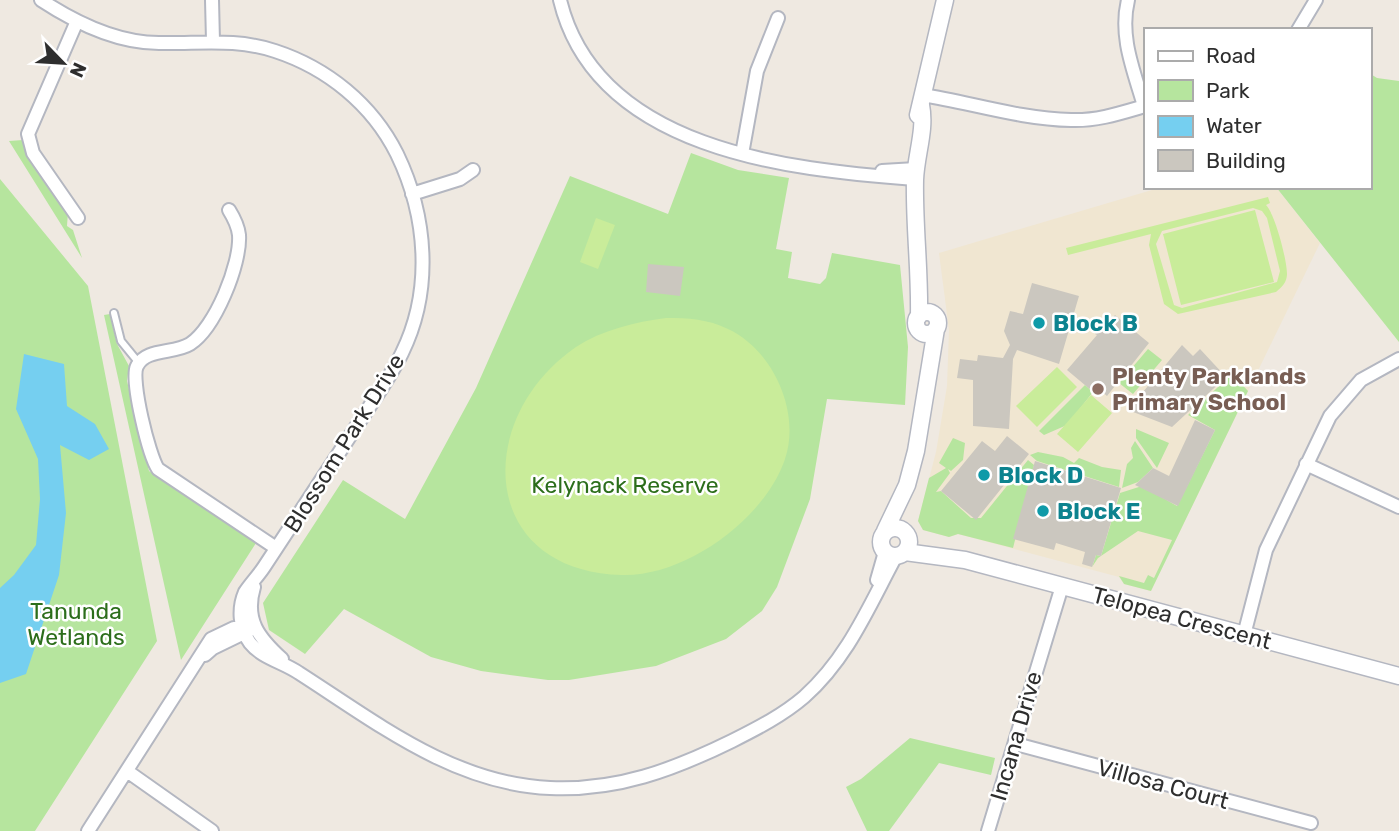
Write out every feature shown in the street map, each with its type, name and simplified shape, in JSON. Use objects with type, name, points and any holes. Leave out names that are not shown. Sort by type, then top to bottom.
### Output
[{"type":"street","name":"Blossom Park Drive","points":[[30,0],[55,9]]},
{"type":"street","name":"Blossom Park Drive","points":[[41,0],[77,21],[120,38],[146,43],[213,41],[273,50],[308,64],[335,81],[362,105],[385,132],[402,164],[412,194],[421,235],[423,273],[419,305],[408,341],[376,397],[258,577],[247,629]]},
{"type":"street","points":[[212,0],[213,41]]},
{"type":"street","points":[[560,0],[576,46],[598,78],[623,102],[662,124],[742,154],[823,169],[871,173],[916,171]]},
{"type":"street","points":[[1128,0],[1125,18],[1126,43],[1144,103]]},
{"type":"street","points":[[1298,28],[1316,0]]},
{"type":"street","points":[[88,831],[200,660],[206,645],[216,635],[247,629],[292,668],[409,744],[470,772],[524,786],[570,789],[607,786],[645,778],[683,764],[784,712],[805,696],[840,657],[900,546],[907,485],[922,428],[929,363],[928,323],[921,277],[916,171],[923,128],[922,101],[945,1]]},
{"type":"street","points":[[742,154],[757,71],[778,18]]},
{"type":"street","points":[[77,21],[28,134],[33,153],[78,220]]},
{"type":"street","points":[[922,101],[1072,120],[1099,118],[1144,106]]},
{"type":"street","points":[[412,194],[460,179],[473,170]]},
{"type":"street","points":[[229,210],[237,227],[239,242],[229,283],[221,301],[189,345],[146,357],[139,363],[135,382],[156,467],[276,548]]},
{"type":"street","points":[[1244,635],[1266,550],[1330,416],[1343,397],[1374,370],[1399,359]]},
{"type":"street","points":[[1306,464],[1399,507]]},
{"type":"street","name":"Telopea Crescent","points":[[907,485],[885,531],[894,527],[900,546],[964,560],[1399,676]]},
{"type":"street","name":"Incana Drive","points":[[988,831],[1016,744],[1058,585]]},
{"type":"street","name":"Villosa Court","points":[[1016,744],[1311,823]]},
{"type":"street","points":[[127,771],[212,831]]},
{"type":"lane","points":[[114,313],[121,341],[139,363]]},
{"type":"shaded area","name":"Plenty Parklands Primary School","points":[[1155,189],[1278,189],[1320,243],[1151,591],[1124,584],[1119,577],[958,534],[949,537],[923,530],[918,521],[936,452],[947,386],[949,330],[939,253]]},
{"type":"green space","points":[[1371,74],[1377,78],[1399,81],[1399,342],[1278,189],[1371,189]]},
{"type":"green space","points":[[23,140],[29,157],[68,212],[67,226],[73,230],[82,258],[9,141]]},
{"type":"green space","name":"Kelynack Reserve","points":[[691,153],[738,170],[789,178],[776,249],[792,252],[788,278],[820,284],[826,278],[832,253],[900,265],[908,347],[905,405],[827,399],[810,499],[777,587],[762,611],[726,639],[656,666],[569,680],[548,680],[481,671],[431,657],[344,609],[305,654],[269,630],[263,603],[343,480],[405,519],[476,388],[570,176],[668,214]]},
{"type":"green space","name":"Tanunda Wetlands","points":[[0,179],[88,286],[157,641],[35,831],[0,831]]},
{"type":"green space","points":[[1268,197],[1270,203],[1266,205],[1280,238],[1287,277],[1276,292],[1178,314],[1164,304],[1149,245],[1151,234],[1068,255],[1066,248]],"holes":[[[1253,208],[1262,211],[1267,218],[1280,271],[1277,282],[1182,308],[1174,305],[1156,244],[1162,231]]]},
{"type":"green space","points":[[1255,210],[1274,282],[1181,305],[1163,234]]},
{"type":"green space","points":[[596,218],[615,225],[598,269],[580,262]]},
{"type":"green space","points":[[110,314],[117,344],[129,366],[127,381],[149,471],[256,543],[181,660],[104,315]]},
{"type":"green space","points":[[666,318],[713,323],[744,339],[758,352],[770,367],[786,403],[789,441],[785,459],[775,481],[760,503],[741,523],[696,555],[646,573],[622,575],[574,567],[540,548],[517,520],[506,486],[507,449],[519,412],[542,377],[576,347],[619,328]]},
{"type":"green space","points":[[1148,349],[1162,360],[1133,394],[1119,383]]},
{"type":"green space","points":[[1057,367],[1077,387],[1037,427],[1016,406]]},
{"type":"green space","points":[[1232,374],[1248,391],[1151,591],[1124,584],[1119,576],[1144,583],[1148,575],[1154,578],[1172,540],[1138,531],[1101,556],[1120,493],[1142,486],[1177,506],[1215,430],[1188,415]]},
{"type":"green space","points":[[1085,385],[1093,392],[1067,425],[1044,435],[1039,431]]},
{"type":"green space","points":[[1091,395],[1112,413],[1078,452],[1057,434]]},
{"type":"green space","points":[[1136,429],[1169,443],[1157,468],[1136,438]]},
{"type":"green space","points":[[953,438],[965,443],[963,460],[951,471],[948,469],[950,473],[936,492],[941,491],[971,518],[981,518],[1028,460],[1034,465],[1013,548],[958,534],[949,537],[923,530],[918,521],[929,478],[946,468],[939,463]]},
{"type":"green space","points":[[1135,441],[1153,468],[1138,482],[1122,488],[1127,464],[1133,458],[1131,448]]},
{"type":"green space","points":[[1038,452],[1063,457],[1074,463],[1079,458],[1102,467],[1121,470],[1119,487],[1037,461],[1030,455]]},
{"type":"green space","points":[[910,738],[995,758],[991,775],[939,763],[889,831],[867,831],[846,787],[861,779]]},
{"type":"water","points":[[24,354],[64,364],[67,406],[95,424],[109,449],[89,460],[60,445],[66,513],[59,575],[26,674],[0,683],[0,588],[14,575],[36,545],[40,499],[38,459],[16,409]]},
{"type":"building","points":[[648,264],[684,267],[680,296],[646,292]]},
{"type":"building","points":[[1032,283],[1079,296],[1059,364],[1017,350],[1013,359],[1009,429],[973,426],[973,380],[957,378],[960,359],[977,361],[978,355],[1003,358],[1010,345],[1004,331],[1010,311],[1023,314]]},
{"type":"building","points":[[1115,315],[1149,343],[1107,396],[1095,386],[1092,391],[1067,370],[1097,335],[1095,334],[1101,326],[1104,329]]},
{"type":"building","points":[[1182,345],[1193,356],[1200,349],[1226,377],[1172,427],[1128,410]]},
{"type":"building","points":[[1195,420],[1215,430],[1178,506],[1135,485],[1153,468],[1169,476]]},
{"type":"building","name":"Block D","points":[[1007,436],[1029,454],[976,520],[941,491],[982,441],[995,451]]},
{"type":"building","points":[[1035,461],[1121,488],[1101,556],[1096,555],[1092,567],[1082,564],[1085,552],[1056,543],[1054,550],[1013,539]]},
{"type":"place","name":"Block B","points":[[1039,323]]},
{"type":"place","name":"Plenty Parklands Primary School","points":[[1098,389]]},
{"type":"place","name":"Block D","points":[[984,475]]},
{"type":"place","name":"Block E","points":[[1043,511]]}]
